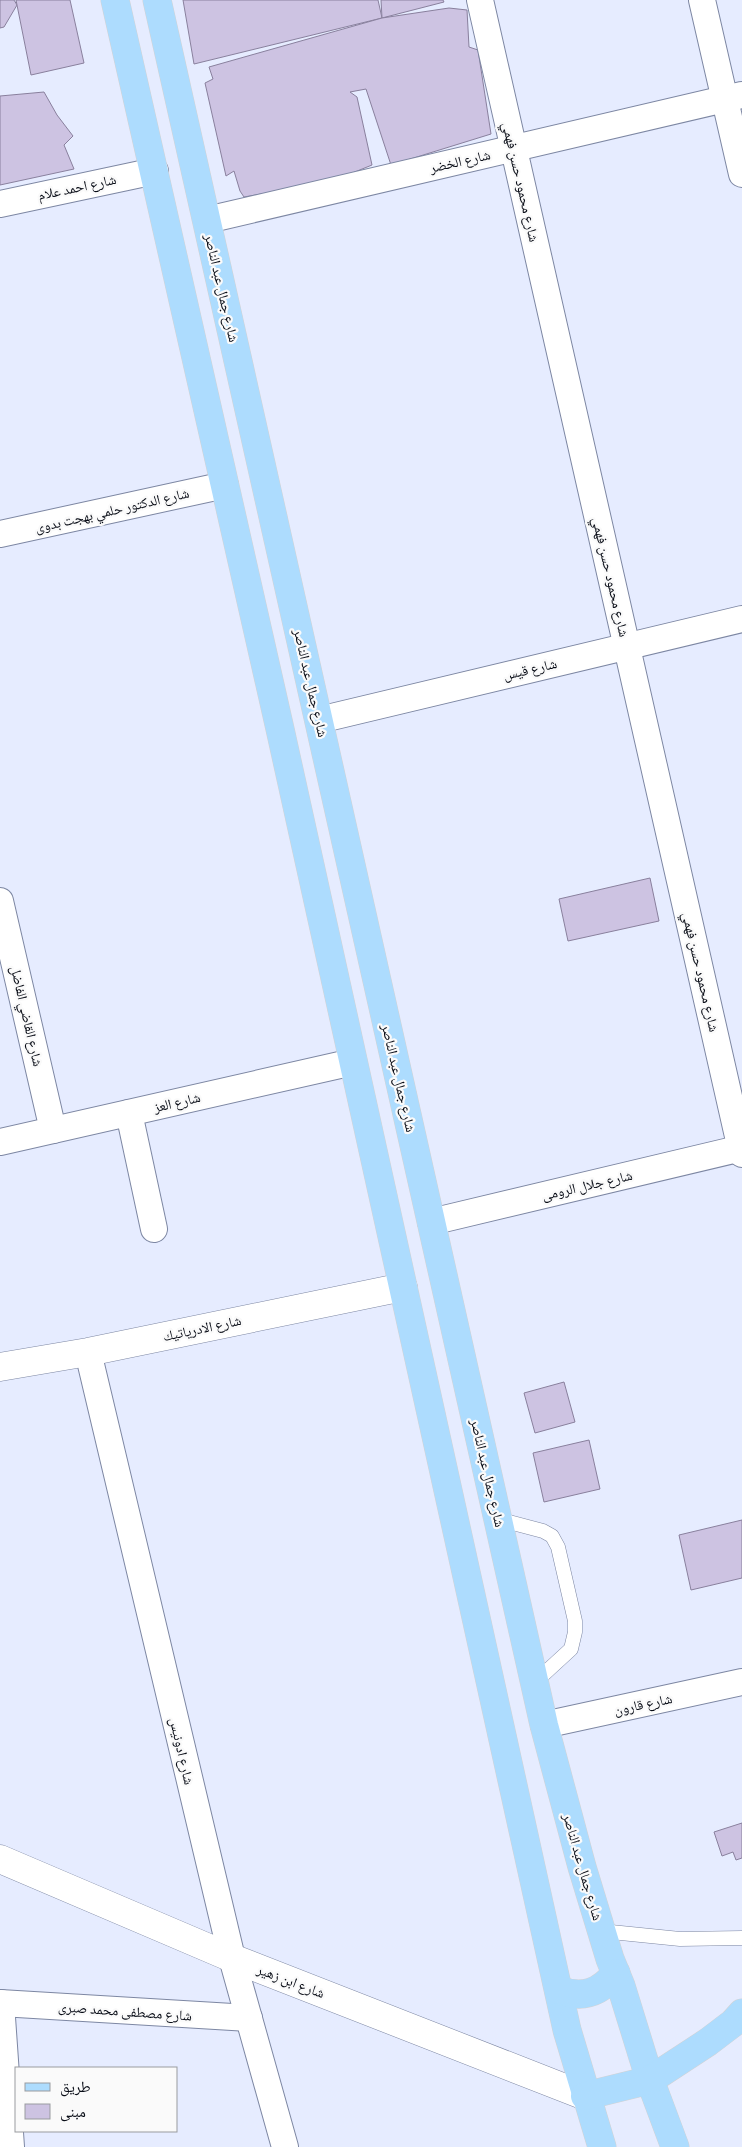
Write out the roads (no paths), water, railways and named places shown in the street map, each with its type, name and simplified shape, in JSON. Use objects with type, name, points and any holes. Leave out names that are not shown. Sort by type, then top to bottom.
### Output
[{"type":"main road","points":[[115,0],[225,484],[567,2030],[585,2096],[602,2147]]},
{"type":"main road","name":"شارع جمال عبد الناصر","points":[[157,0],[544,1725],[601,1930],[650,2080],[675,2147]]},
{"type":"main road","points":[[558,1990],[584,1995],[597,1991],[608,1984],[616,1973]]},
{"type":"main road","points":[[585,2096],[650,2080],[708,2042],[733,2023],[742,2013]]},
{"type":"street","name":"شارع محمود حسن فهمي","points":[[480,0],[742,1150]]},
{"type":"street","points":[[702,0],[733,97],[742,174]]},
{"type":"street","name":"شارع الخضر","points":[[207,220],[733,97]]},
{"type":"street","name":"شارع احمد علام","points":[[0,204],[155,171]]},
{"type":"street","name":"شارع الدكتور حلمي بهجت بدوى","points":[[0,534],[225,484]]},
{"type":"street","name":"شارع قيس","points":[[319,720],[742,619]]},
{"type":"street","name":"شارع القاضي الفاضل","points":[[0,902],[53,1130]]},
{"type":"street","name":"شارع العز","points":[[0,1142],[353,1062]]},
{"type":"street","points":[[128,1113],[154,1230]]},
{"type":"street","name":"شارع جلال الرومى","points":[[431,1222],[742,1150]]},
{"type":"street","name":"شارع الادرياتيك","points":[[0,1367],[88,1352],[403,1287]]},
{"type":"street","name":"شارع ادونيس","points":[[88,1352],[232,1958],[285,2147]]},
{"type":"street","name":"شارع قارون","points":[[544,1725],[742,1682]]},
{"type":"street","name":"شارع ابن زهير","points":[[0,1859],[232,1958],[585,2096]]},
{"type":"street","points":[[0,2003],[11,2147]]},
{"type":"street","name":"شارع مصطفى محمد صبرى","points":[[0,2003],[249,2018]]},
{"type":"lane","points":[[498,1519],[543,1531],[552,1536],[558,1547],[575,1621],[575,1632],[570,1649],[534,1683]]},
{"type":"lane","points":[[601,1930],[680,1939],[742,1938]]}]
